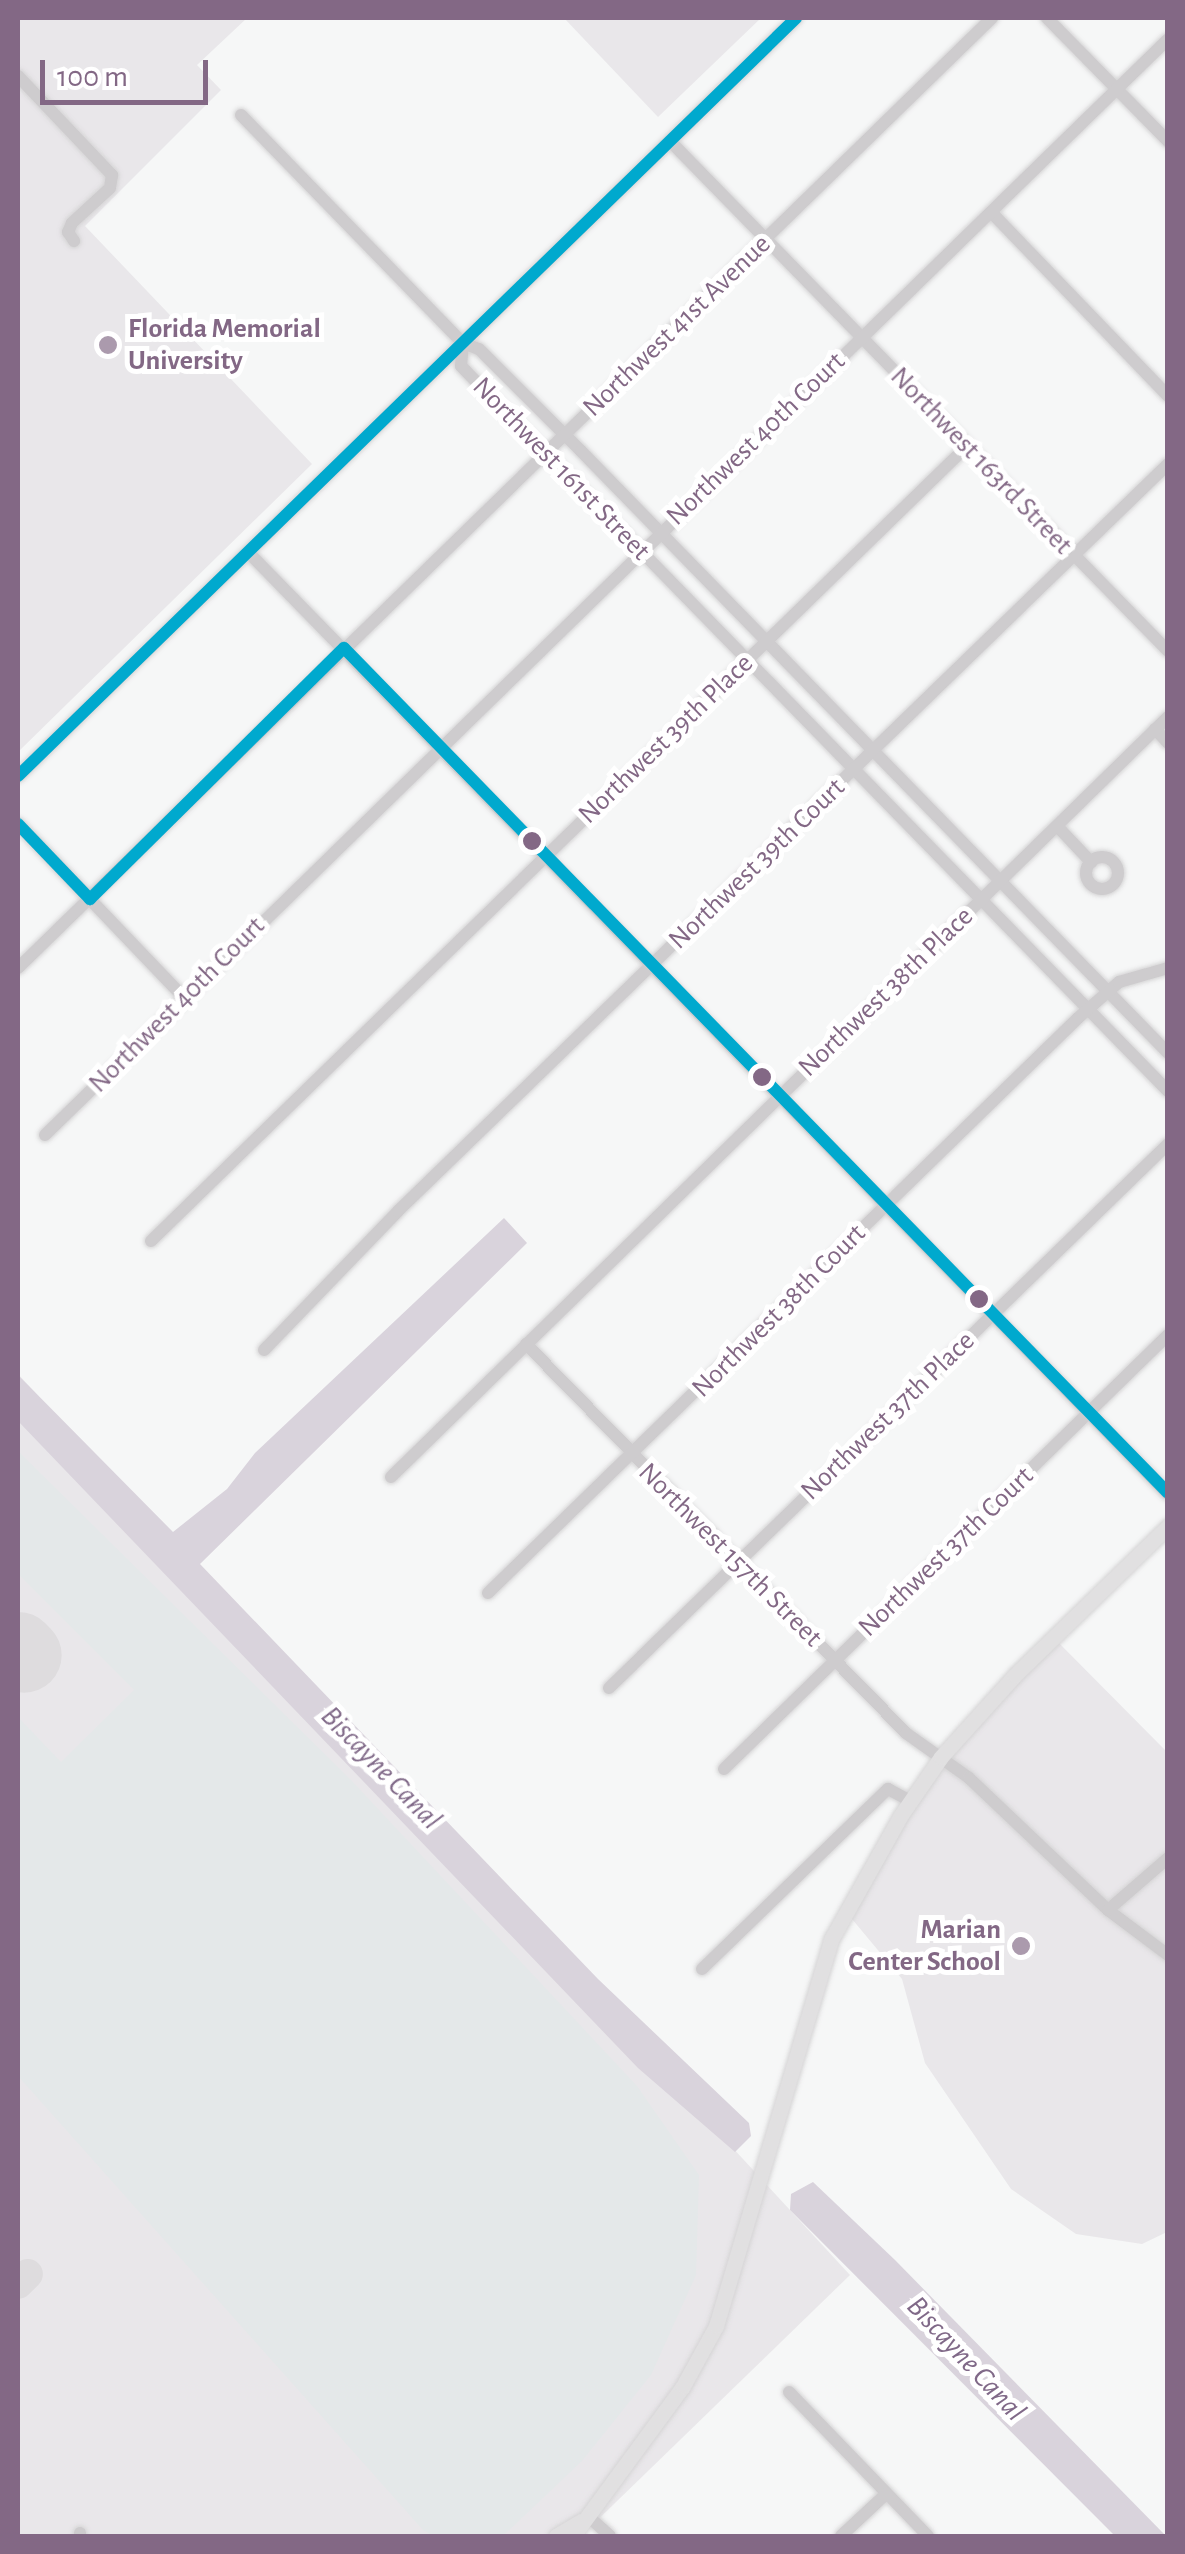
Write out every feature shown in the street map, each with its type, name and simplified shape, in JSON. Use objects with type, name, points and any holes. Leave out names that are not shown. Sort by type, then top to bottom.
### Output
[{"type":"main road","points":[[573,2536],[683,2386],[716,2326],[832,1938],[911,1802],[941,1757],[1168,1526]]},
{"type":"main road","points":[[556,2536],[589,2516]]},
{"type":"street","points":[[18,776],[796,18]]},
{"type":"street","name":"Northwest 41st Avenue","points":[[18,968],[992,18]]},
{"type":"street","points":[[1047,18],[1168,141]]},
{"type":"street","name":"Northwest 40th Court","points":[[46,1134],[1168,39]]},
{"type":"street","points":[[18,76],[112,175],[110,188],[72,223],[68,232],[74,241]]},
{"type":"street","points":[[241,115],[463,343]]},
{"type":"street","name":"Northwest 163rd Street","points":[[670,141],[1168,651]]},
{"type":"street","points":[[991,212],[1168,396]]},
{"type":"street","name":"Northwest 161st Street","points":[[1168,1054],[564,435],[478,349],[463,343],[462,366],[1168,1091]]},
{"type":"street","name":"Northwest 39th Place","points":[[151,1242],[967,446]]},
{"type":"street","name":"Northwest 39th Court","points":[[264,1350],[1168,464]]},
{"type":"street","points":[[248,552],[1168,1494]]},
{"type":"street","name":"Northwest 38th Place","points":[[390,1477],[1168,717]]},
{"type":"street","points":[[1155,729],[1168,743]]},
{"type":"street","points":[[18,824],[184,998]]},
{"type":"street","points":[[1057,826],[1091,862]]},
{"type":"street","name":"Northwest 38th Court","points":[[488,1593],[1088,1009],[1119,982],[1168,968]]},
{"type":"street","name":"Northwest 37th Place","points":[[609,1688],[1168,1144]]},
{"type":"street","name":"Northwest 37th Court","points":[[724,1770],[1168,1335]]},
{"type":"street","name":"Northwest 157th Street","points":[[526,1344],[906,1734],[941,1757],[1108,1910],[1168,1955]]},
{"type":"street","points":[[702,1969],[888,1790],[911,1802]]},
{"type":"street","points":[[1108,1910],[1168,1858]]},
{"type":"street","points":[[789,2392],[928,2536]]},
{"type":"street","points":[[842,2536],[886,2494]]},
{"type":"street","points":[[589,2516],[610,2536]]},
{"type":"shaded area","name":"Florida Memorial University","points":[[18,18],[247,18],[197,65],[221,90],[85,226],[312,464],[18,752]]},
{"type":"shaded area","points":[[564,18],[761,18],[658,117]]},
{"type":"shaded area","points":[[18,1374],[850,2275],[581,2536],[18,2536]]},
{"type":"shaded area","points":[[18,1451],[351,1780],[637,2086],[699,2175],[696,2275],[651,2375],[582,2461],[505,2534],[434,2536],[423,2530],[18,2076],[18,1717],[61,1762],[134,1690],[18,1574]]},
{"type":"shaded area","name":"Marian Center School","points":[[1053,1637],[1167,1752],[1167,2232],[1142,2244],[1076,2234],[1011,2189],[925,2063],[902,1979],[847,1913],[901,1815]]},
{"type":"water","name":"Biscayne Canal","points":[[504,1218],[527,1243],[200,1564],[598,1979],[749,2123],[751,2136],[735,2152],[638,2068],[18,1421],[18,1375],[173,1532],[227,1489],[255,1453]]},
{"type":"water","name":"Biscayne Canal","points":[[813,2182],[1166,2536],[1115,2536],[790,2210],[791,2194]]},
{"type":"taxiway","points":[[18,2284],[28,2274]]},
{"type":"runway","points":[[18,1649],[24,1655]]},
{"type":"transit line","points":[[18,776],[796,18]]},
{"type":"transit line","points":[[18,824],[90,899],[344,648],[1168,1493]]},
{"type":"place","name":"Florida Memorial University","points":[[108,345]]},
{"type":"place","name":"Marian Center School","points":[[1021,1946]]}]
